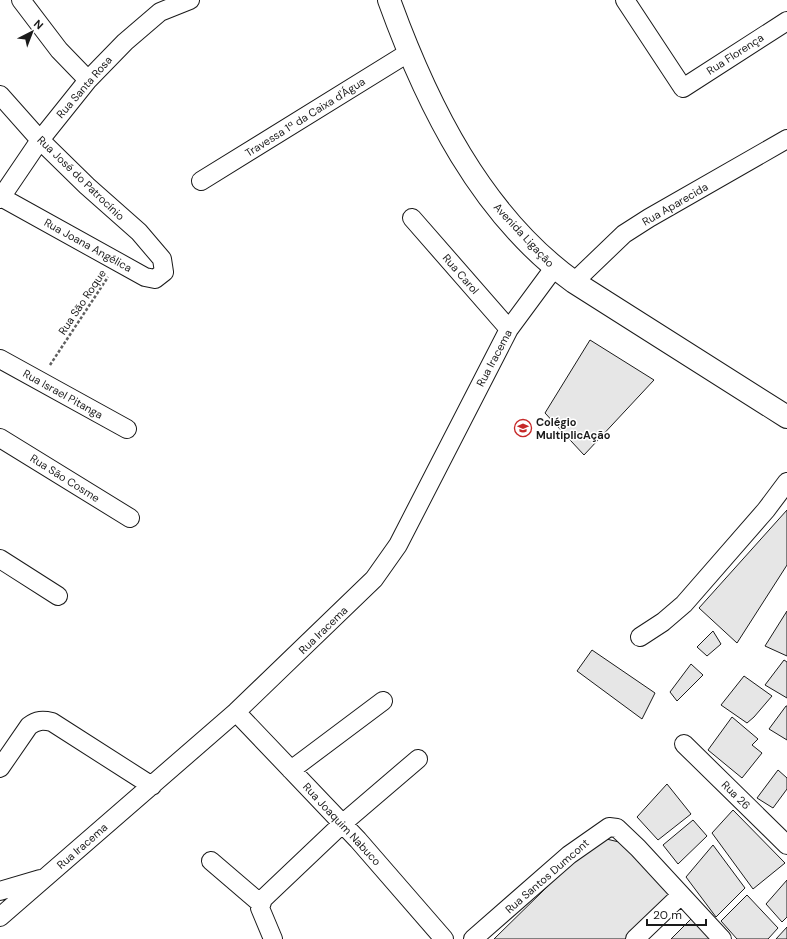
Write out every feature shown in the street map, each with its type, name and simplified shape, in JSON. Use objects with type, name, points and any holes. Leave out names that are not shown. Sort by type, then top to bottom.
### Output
[{"type":"main road","name":"Avenida Ligação","points":[[389,0],[408,53],[444,125],[472,175],[517,230],[554,268],[574,282],[787,417]]},
{"type":"street","points":[[21,0],[59,50],[88,80]]},
{"type":"street","name":"Rua Santa Rosa","points":[[1,198],[40,140],[88,80],[158,6],[190,0]]},
{"type":"street","name":"Rua Florença","points":[[625,0],[683,88],[787,21]]},
{"type":"street","name":"Travessa 1ª da Caixa d'Água","points":[[201,182],[408,53]]},
{"type":"street","name":"Rua José do Patrocínio","points":[[0,95],[40,140],[86,186],[139,232],[162,260]]},
{"type":"street","name":"Rua Aparecida","points":[[574,282],[624,234],[787,139]]},
{"type":"street","name":"Rua Joana Angélica","points":[[1,198],[145,277],[155,279],[164,272],[162,260]]},
{"type":"street","name":"Rua Carol","points":[[412,218],[509,329]]},
{"type":"street","name":"Rua Iracema","points":[[0,917],[236,712],[374,579],[402,538],[509,329],[554,268]]},
{"type":"street","name":"Rua Israel Pitanga","points":[[0,359],[127,429]]},
{"type":"street","name":"Rua São Cosme","points":[[0,438],[130,518]]},
{"type":"street","points":[[640,637],[663,622],[684,604],[766,510],[787,482]]},
{"type":"street","points":[[0,559],[58,596]]},
{"type":"street","points":[[291,770],[383,701]]},
{"type":"street","name":"Rua Joaquim Nabuco","points":[[236,712],[342,824],[444,939]]},
{"type":"street","points":[[0,768],[28,726],[34,722],[43,720],[52,722],[152,786]]},
{"type":"street","name":"Rua 26","points":[[684,744],[787,845]]},
{"type":"street","points":[[260,903],[267,894],[342,824],[418,759]]},
{"type":"street","name":"Rua Santos Dumcont","points":[[473,939],[569,855],[607,827],[617,828],[623,833],[722,939]]},
{"type":"street","points":[[211,861],[260,903],[262,914],[272,939]]},
{"type":"street","points":[[0,891],[46,878]]},
{"type":"street","points":[[635,939],[682,895]]},
{"type":"path","name":"Rua São Roque","points":[[39,381],[118,262]]},
{"type":"building","points":[[590,340],[654,380],[584,455],[545,413]]},
{"type":"building","points":[[787,510],[787,565],[737,643],[699,608]]},
{"type":"building","points":[[787,611],[787,656],[765,646]]},
{"type":"building","points":[[713,631],[721,644],[707,656],[697,647]]},
{"type":"building","points":[[592,650],[655,693],[642,719],[577,671]]},
{"type":"building","points":[[784,660],[787,662],[787,698],[765,685]]},
{"type":"building","points":[[691,664],[703,675],[677,701],[670,692]]},
{"type":"building","points":[[744,676],[772,696],[747,723],[721,705]]},
{"type":"building","points":[[787,706],[787,740],[769,729]]},
{"type":"building","points":[[732,717],[758,739],[752,745],[762,753],[742,778],[708,750]]},
{"type":"building","points":[[778,770],[787,778],[787,789],[773,808],[757,798]]},
{"type":"building","points":[[667,784],[691,814],[658,840],[637,817]]},
{"type":"building","points":[[733,810],[785,863],[753,889],[712,833]]},
{"type":"building","points":[[693,820],[707,836],[678,864],[663,845]]},
{"type":"building","points":[[598,837],[619,842],[674,897],[631,939],[494,939]]},
{"type":"building","points":[[713,845],[745,888],[716,917],[686,877]]},
{"type":"building","points":[[787,880],[787,917],[782,922],[766,904]]},
{"type":"building","points":[[747,895],[778,928],[768,939],[737,939],[721,921]]},
{"type":"building","points":[[692,918],[711,939],[671,939]]},
{"type":"building","points":[[787,927],[787,939],[776,939]]},
{"type":"place","name":"Colégio MultiplicAção","points":[[523,428]]}]
